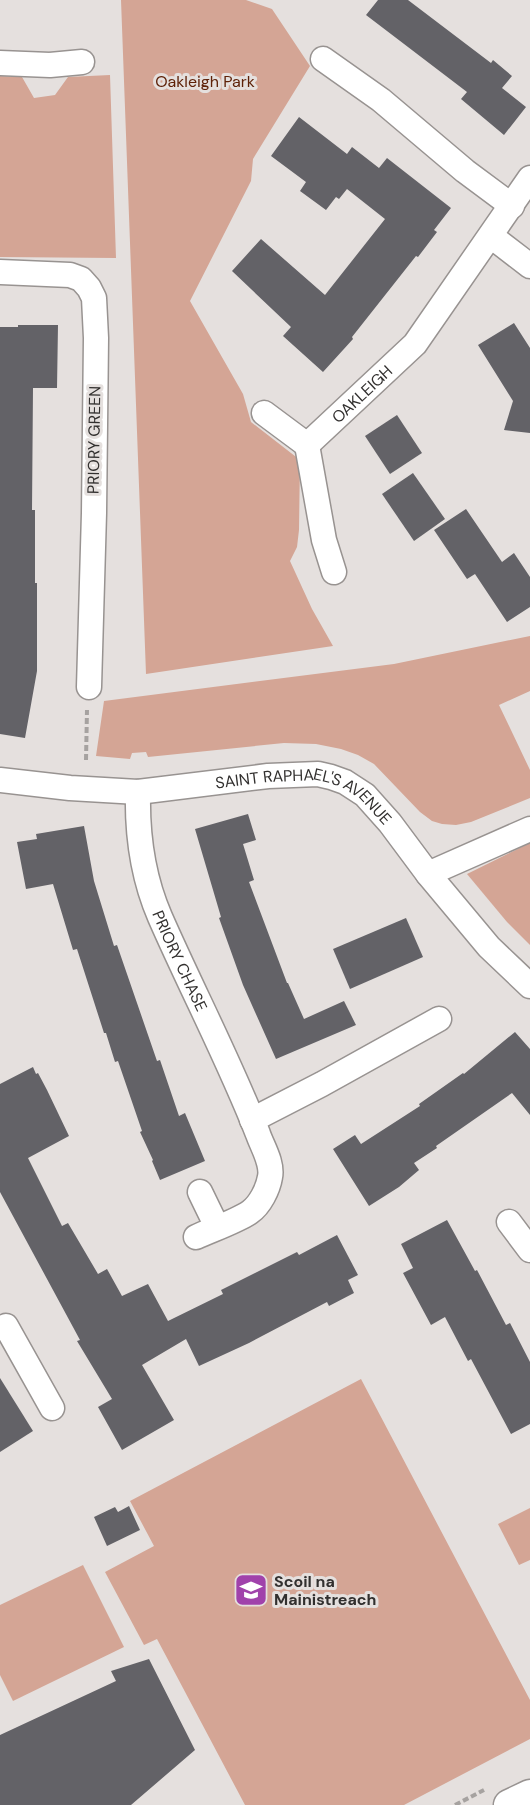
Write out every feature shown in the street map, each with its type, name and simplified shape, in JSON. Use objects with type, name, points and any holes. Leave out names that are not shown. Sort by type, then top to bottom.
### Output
[{"type":"street","points":[[323,59],[381,100],[465,171],[512,206]]},
{"type":"street","points":[[0,63],[50,65],[82,62]]},
{"type":"street","name":"OAKLEIGH","points":[[307,445],[415,344],[530,178]]},
{"type":"street","points":[[491,236],[530,266]]},
{"type":"street","name":"PRIORY GREEN","points":[[0,272],[70,275],[81,279],[94,298],[96,338],[94,513],[89,687]]},
{"type":"street","points":[[264,413],[307,445],[324,540],[334,572]]},
{"type":"street","name":"SAINT RAPHAEL'S AVENUE","points":[[0,780],[138,792],[268,776],[318,774],[345,782],[365,795],[489,947],[530,986]]},
{"type":"street","name":"PRIORY CHASE","points":[[138,792],[142,856],[149,887],[160,918],[197,994],[270,1166],[271,1176],[261,1200],[250,1212],[207,1232],[200,1192]]},
{"type":"street","points":[[428,874],[530,829]]},
{"type":"street","points":[[252,1120],[439,1019]]},
{"type":"street","points":[[509,1222],[530,1250]]},
{"type":"street","points":[[2,1323],[52,1408]]},
{"type":"street","points":[[509,1805],[530,1795]]},
{"type":"path","points":[[86,760],[89,687]]},
{"type":"green space","name":"Oakleigh Park","points":[[121,0],[246,0],[272,9],[310,66],[253,159],[251,181],[190,301],[243,394],[251,422],[300,460],[299,530],[297,547],[290,561],[312,609],[333,646],[146,674]]},
{"type":"green space","points":[[110,75],[116,258],[0,257],[0,76],[22,77],[34,98],[55,95],[68,77]]},
{"type":"green space","points":[[530,636],[530,691],[499,705],[530,770],[530,798],[471,822],[456,825],[432,821],[420,812],[374,764],[341,749],[316,744],[284,743],[148,757],[146,752],[132,753],[130,759],[96,756],[104,701],[394,664]]},
{"type":"green space","points":[[530,843],[530,945],[507,922],[467,874]]},
{"type":"green space","name":"Scoil na Mainistreach","points":[[361,1379],[530,1700],[530,1739],[404,1805],[245,1805],[157,1639],[144,1645],[105,1572],[154,1546],[130,1501]]},
{"type":"green space","points":[[530,1508],[530,1560],[519,1565],[498,1524]]},
{"type":"green space","points":[[83,1565],[124,1647],[13,1701],[0,1675],[0,1605]]},
{"type":"building","points":[[378,0],[408,0],[491,63],[493,60],[512,76],[502,88],[526,107],[504,135],[461,99],[467,92],[366,15]]},
{"type":"building","points":[[299,117],[347,154],[352,147],[379,168],[387,158],[451,208],[434,230],[437,232],[418,257],[416,256],[352,337],[353,339],[323,372],[283,336],[291,327],[232,271],[261,239],[325,295],[385,219],[347,189],[339,199],[336,197],[326,210],[300,191],[306,182],[271,156]]},
{"type":"building","points":[[514,323],[530,348],[530,433],[504,430],[513,401],[478,345]]},
{"type":"building","points":[[18,325],[58,325],[57,388],[33,388],[32,510],[35,510],[37,671],[25,738],[0,734],[0,327],[18,327]]},
{"type":"building","points":[[397,415],[422,453],[390,474],[365,436]]},
{"type":"building","points":[[413,473],[445,519],[414,541],[382,494]]},
{"type":"building","points":[[466,509],[502,562],[514,553],[530,577],[530,607],[507,622],[475,574],[467,579],[434,530]]},
{"type":"building","points":[[248,814],[256,840],[243,844],[254,880],[249,882],[287,983],[304,1019],[344,1001],[356,1025],[276,1059],[243,985],[219,918],[221,917],[195,829]]},
{"type":"building","points":[[84,826],[94,881],[114,946],[117,945],[157,1061],[160,1060],[179,1116],[185,1113],[205,1161],[160,1180],[140,1132],[142,1131],[118,1061],[115,1062],[106,1033],[104,1033],[77,949],[73,950],[53,884],[26,889],[17,842],[37,839],[36,834]]},
{"type":"building","points":[[406,918],[423,957],[350,989],[333,949]]},
{"type":"building","points":[[515,1032],[530,1049],[530,1115],[512,1093],[414,1163],[419,1170],[399,1187],[369,1206],[333,1149],[355,1135],[361,1144],[464,1074]]},
{"type":"building","points":[[33,1067],[69,1136],[28,1158],[62,1226],[68,1223],[98,1274],[107,1269],[122,1296],[148,1284],[168,1321],[223,1294],[221,1290],[337,1235],[358,1275],[348,1280],[354,1293],[329,1306],[327,1302],[199,1366],[186,1339],[142,1365],[174,1420],[122,1450],[98,1407],[112,1399],[77,1341],[80,1340],[0,1192],[0,1084]]},
{"type":"building","points":[[447,1220],[506,1325],[510,1323],[530,1362],[530,1424],[511,1434],[471,1359],[468,1361],[445,1317],[431,1325],[403,1273],[413,1268],[401,1244]]},
{"type":"building","points":[[0,1378],[33,1431],[0,1452]]},
{"type":"building","points":[[129,1506],[140,1530],[107,1546],[94,1517],[115,1507],[118,1512]]},
{"type":"building","points":[[149,1659],[195,1750],[131,1805],[0,1805],[0,1735],[116,1681],[111,1671]]},
{"type":"place","name":"Scoil na Mainistreach","points":[[251,1590]]}]
